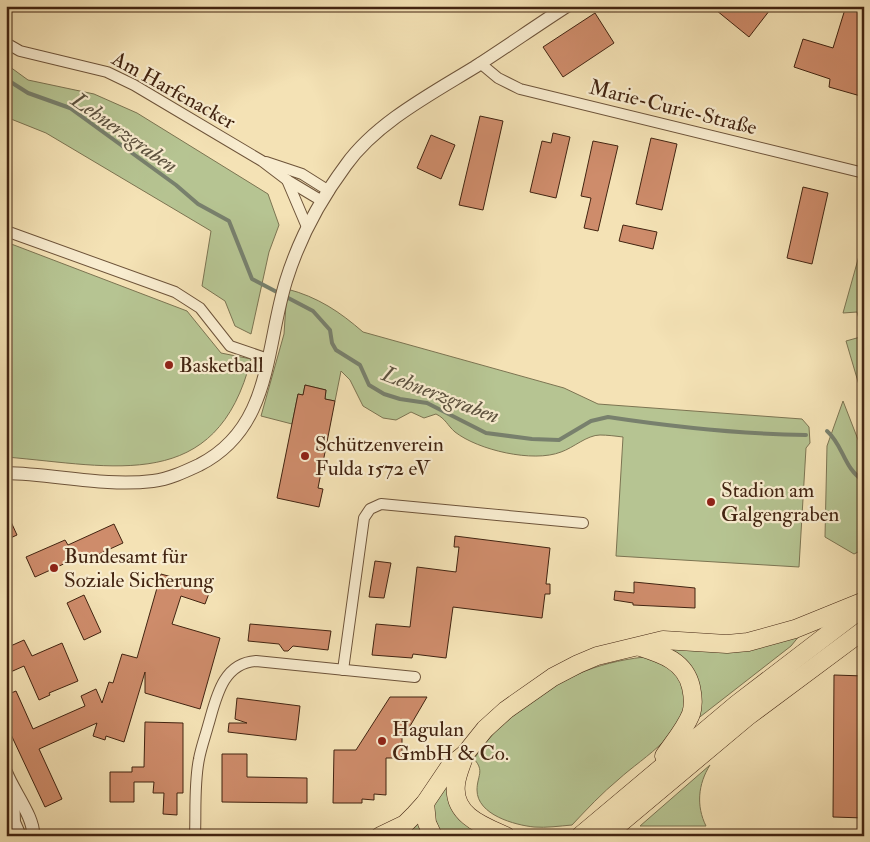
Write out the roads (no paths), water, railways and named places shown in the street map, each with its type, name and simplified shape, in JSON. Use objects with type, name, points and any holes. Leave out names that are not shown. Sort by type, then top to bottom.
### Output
[{"type":"highway","points":[[380,836],[404,824],[425,804],[461,759],[506,710],[553,677],[597,656],[664,640],[727,644],[748,642],[795,629],[864,601]]},
{"type":"highway","points":[[580,836],[737,704],[864,607]]},
{"type":"highway","points":[[605,836],[747,716],[864,630]]},
{"type":"highway","points":[[639,647],[662,654],[682,668],[689,680],[693,696],[692,711],[688,720],[652,774]]},
{"type":"highway","points":[[461,759],[456,791],[465,813],[474,821],[506,836]]},
{"type":"highway","points":[[425,804],[427,824],[433,836]]},
{"type":"street","points":[[6,473],[117,483],[154,481],[180,474],[209,460],[237,435],[254,409],[268,359],[276,315],[285,284],[307,227],[347,163],[384,127],[423,99],[567,6]]},
{"type":"street","name":"Am Harfenacker","points":[[6,43],[20,51],[107,72],[134,85],[262,161],[287,180],[325,196]]},
{"type":"street","name":"Marie-Curie-Straße","points":[[480,63],[498,78],[520,89],[864,173]]},
{"type":"street","name":"Am Harfenacker","points":[[262,161],[302,174],[325,196]]},
{"type":"street","name":"Am Harfenacker","points":[[287,180],[307,227]]},
{"type":"street","points":[[6,231],[175,292],[200,308],[230,346],[268,359]]},
{"type":"street","points":[[343,670],[364,518],[370,509],[381,504],[583,523]]},
{"type":"street","points":[[195,836],[199,760],[219,690],[226,677],[246,662],[415,677]]},
{"type":"street","points":[[6,772],[13,790],[34,827],[33,836]]},
{"type":"street","points":[[13,790],[14,822],[20,836]]},
{"type":"waterway","name":"Lehnerzgraben","points":[[6,79],[28,93],[70,108],[176,185],[198,204],[229,221],[252,279],[313,311],[330,330],[332,343],[336,350],[360,365],[369,385],[384,394],[400,399],[427,403],[486,433],[532,439],[559,440],[591,421],[608,417],[707,429],[806,435]]},
{"type":"waterway","name":"Lehnerzgraben","points":[[827,431],[837,443],[852,470],[864,481]]},
{"type":"place","name":"Basketball","points":[[169,365]]},
{"type":"place","name":"Schützenverein Fulda 1572 eV","points":[[305,456]]},
{"type":"place","name":"Stadion am Galgengraben","points":[[711,502]]},
{"type":"place","name":"Bundesamt für Soziale Sicherung","points":[[54,568]]},
{"type":"place","name":"Hagulan GmbH & Co.","points":[[382,741]]}]
